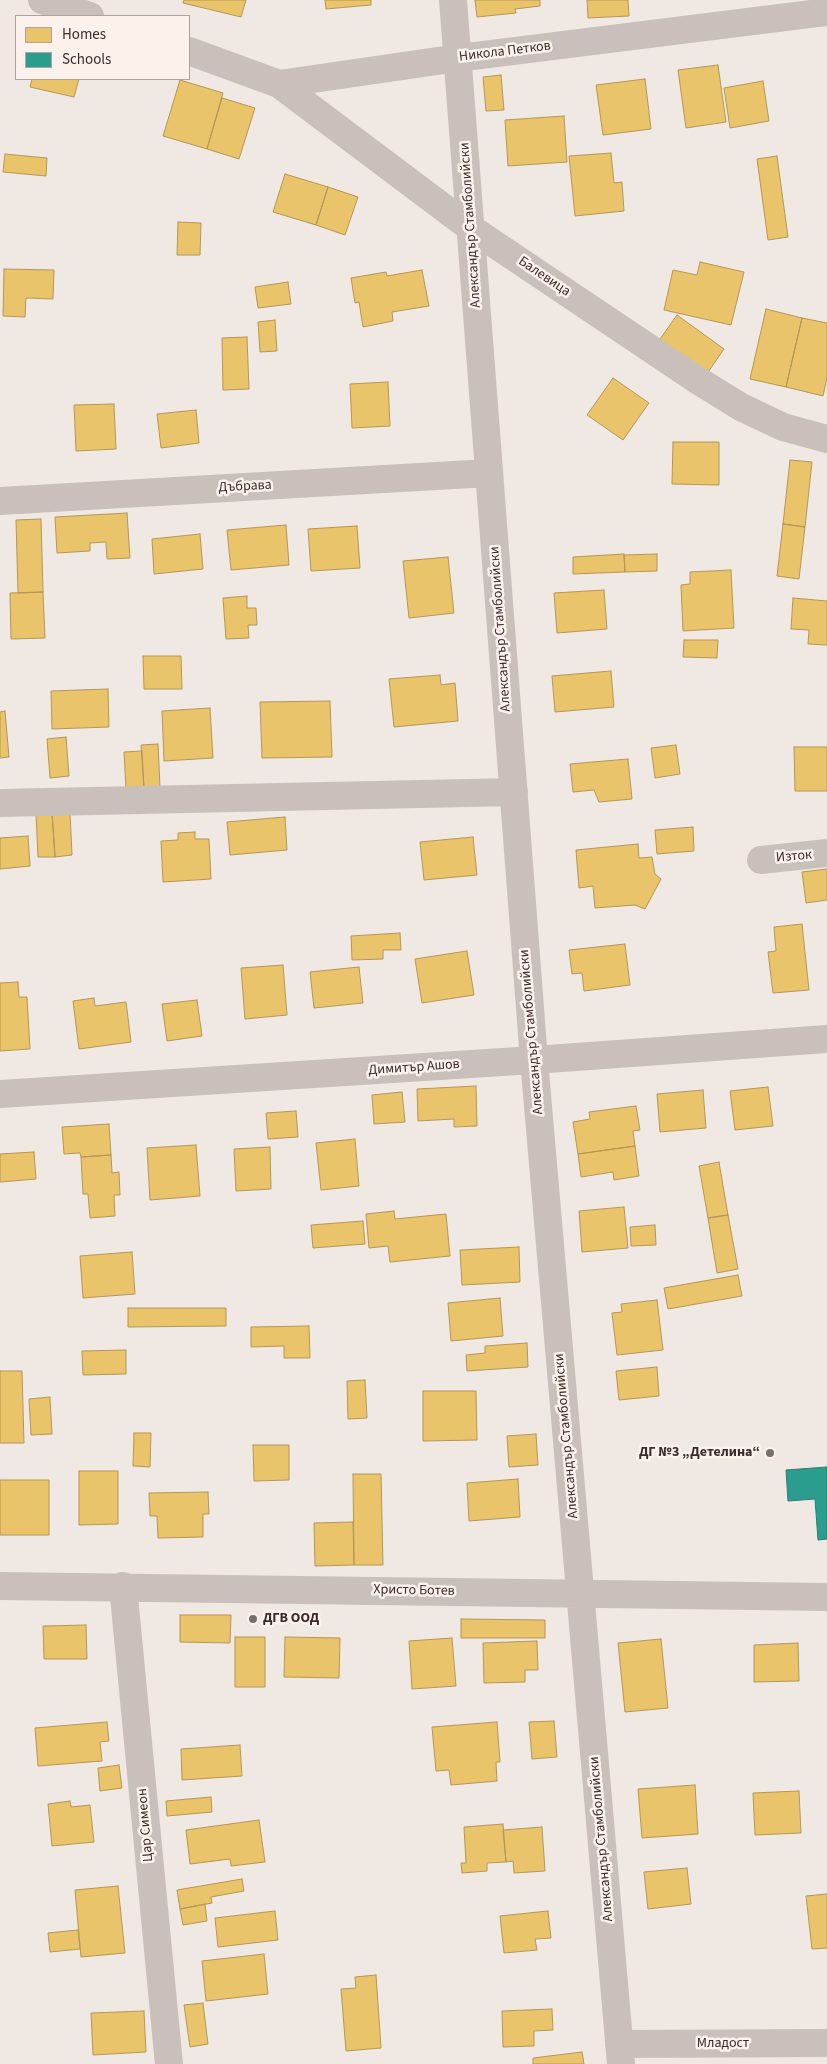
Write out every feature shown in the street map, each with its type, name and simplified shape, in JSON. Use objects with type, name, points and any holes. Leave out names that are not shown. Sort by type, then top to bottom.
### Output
[{"type":"street","points":[[42,0],[87,15]]},
{"type":"street","name":"Александър Стамболийски","points":[[453,0],[534,1060],[582,1594],[620,2054]]},
{"type":"street","name":"Никола Петков","points":[[190,51],[279,84],[458,58],[827,12]]},
{"type":"street","name":"Балевица","points":[[279,84],[472,229],[741,407],[783,427],[827,439]]},
{"type":"street","name":"Дъбрава","points":[[0,501],[489,473]]},
{"type":"street","points":[[0,803],[514,792]]},
{"type":"street","name":"Изток","points":[[760,860],[827,853]]},
{"type":"street","name":"Димитър Ашов","points":[[0,1094],[534,1060],[827,1039]]},
{"type":"street","name":"Христо Ботев","points":[[0,1586],[123,1586],[827,1597]]},
{"type":"street","name":"Цар Симеон","points":[[123,1586],[169,2064]]},
{"type":"street","name":"Младост","points":[[620,2054],[827,2043]]},
{"type":"building: Homes","points":[[184,0],[246,0],[241,17],[183,3]]},
{"type":"building: Homes","points":[[325,0],[371,0],[371,5],[326,9]]},
{"type":"building: Homes","points":[[475,0],[540,0],[540,6],[515,9],[516,13],[477,17]]},
{"type":"building: Homes","points":[[587,0],[628,0],[629,16],[588,18]]},
{"type":"building: Homes","points":[[718,65],[726,122],[686,128],[678,70]]},
{"type":"building: Homes","points":[[501,75],[504,110],[486,111],[483,77]]},
{"type":"building: Homes","points":[[645,79],[651,129],[603,135],[596,85]]},
{"type":"building: Homes","points":[[32,80],[79,80],[74,97],[30,87]]},
{"type":"building: Homes","points":[[180,80],[223,93],[207,149],[163,136]]},
{"type":"building: Homes","points":[[763,81],[769,121],[730,128],[724,88]]},
{"type":"building: Homes","points":[[222,98],[255,108],[239,159],[207,149]]},
{"type":"building: Homes","points":[[564,116],[567,162],[508,166],[505,120]]},
{"type":"building: Homes","points":[[611,153],[614,183],[622,182],[624,211],[575,216],[569,156]]},
{"type":"building: Homes","points":[[5,154],[47,158],[46,176],[3,172]]},
{"type":"building: Homes","points":[[777,156],[788,237],[768,240],[757,159]]},
{"type":"building: Homes","points":[[285,174],[328,187],[316,225],[273,212]]},
{"type":"building: Homes","points":[[328,187],[358,197],[345,235],[316,225]]},
{"type":"building: Homes","points":[[178,222],[201,223],[200,255],[177,255]]},
{"type":"building: Homes","points":[[700,262],[744,272],[731,325],[664,310],[673,270],[697,275]]},
{"type":"building: Homes","points":[[4,269],[54,270],[53,299],[26,298],[25,317],[3,316]]},
{"type":"building: Homes","points":[[422,270],[429,306],[392,312],[393,321],[363,327],[359,302],[355,303],[351,278],[386,272],[387,276]]},
{"type":"building: Homes","points":[[288,282],[291,304],[258,308],[255,287]]},
{"type":"building: Homes","points":[[766,309],[802,318],[786,387],[750,379]]},
{"type":"building: Homes","points":[[677,315],[724,349],[706,375],[658,342]]},
{"type":"building: Homes","points":[[802,318],[827,323],[827,378],[823,396],[786,387]]},
{"type":"building: Homes","points":[[275,320],[277,351],[260,352],[258,322]]},
{"type":"building: Homes","points":[[247,337],[249,389],[223,390],[222,338]]},
{"type":"building: Homes","points":[[613,378],[649,403],[623,440],[587,415]]},
{"type":"building: Homes","points":[[388,382],[390,426],[352,428],[350,384]]},
{"type":"building: Homes","points":[[114,404],[116,449],[76,451],[74,405]]},
{"type":"building: Homes","points":[[196,410],[199,443],[161,448],[157,414]]},
{"type":"building: Homes","points":[[673,442],[719,442],[719,485],[672,484]]},
{"type":"building: Homes","points":[[790,460],[812,462],[805,527],[783,524]]},
{"type":"building: Homes","points":[[127,513],[130,558],[107,559],[106,542],[90,543],[90,551],[57,553],[55,517]]},
{"type":"building: Homes","points":[[41,519],[43,592],[18,593],[16,520]]},
{"type":"building: Homes","points":[[783,524],[805,527],[799,579],[777,576]]},
{"type":"building: Homes","points":[[286,525],[289,565],[231,570],[227,530]]},
{"type":"building: Homes","points":[[357,526],[360,568],[311,571],[308,529]]},
{"type":"building: Homes","points":[[200,534],[203,569],[154,574],[152,539]]},
{"type":"building: Homes","points":[[624,554],[625,572],[573,574],[573,557]]},
{"type":"building: Homes","points":[[657,554],[657,571],[625,572],[624,555]]},
{"type":"building: Homes","points":[[448,557],[454,613],[409,618],[403,561]]},
{"type":"building: Homes","points":[[731,570],[734,628],[683,631],[681,585],[690,584],[690,572]]},
{"type":"building: Homes","points":[[604,590],[607,629],[557,633],[554,593]]},
{"type":"building: Homes","points":[[43,592],[45,638],[11,639],[10,593]]},
{"type":"building: Homes","points":[[247,596],[247,608],[256,608],[257,625],[248,625],[249,638],[226,639],[223,598]]},
{"type":"building: Homes","points":[[793,598],[827,601],[827,645],[808,644],[809,630],[791,629]]},
{"type":"building: Homes","points":[[684,640],[718,640],[717,658],[683,657]]},
{"type":"building: Homes","points":[[143,656],[181,656],[182,689],[144,689]]},
{"type":"building: Homes","points":[[611,671],[614,707],[555,712],[552,676]]},
{"type":"building: Homes","points":[[440,675],[441,685],[455,683],[458,721],[394,727],[389,679]]},
{"type":"building: Homes","points":[[108,689],[109,727],[52,729],[51,691]]},
{"type":"building: Homes","points":[[330,701],[332,757],[262,758],[260,702]]},
{"type":"building: Homes","points":[[210,708],[213,758],[164,761],[162,711]]},
{"type":"building: Homes","points":[[5,711],[9,757],[0,758],[0,712]]},
{"type":"building: Homes","points":[[66,737],[69,776],[50,778],[47,739]]},
{"type":"building: Homes","points":[[158,744],[160,787],[144,788],[141,745]]},
{"type":"building: Homes","points":[[676,745],[680,774],[655,778],[651,748]]},
{"type":"building: Homes","points":[[794,747],[827,747],[827,791],[795,791]]},
{"type":"building: Homes","points":[[142,751],[144,788],[126,789],[124,752]]},
{"type":"building: Homes","points":[[628,759],[632,799],[599,802],[594,790],[573,792],[570,764]]},
{"type":"building: Homes","points":[[70,812],[72,855],[55,857],[52,813]]},
{"type":"building: Homes","points":[[52,813],[55,857],[38,857],[36,814]]},
{"type":"building: Homes","points":[[285,817],[287,850],[230,855],[227,822]]},
{"type":"building: Homes","points":[[693,827],[694,851],[657,854],[655,830]]},
{"type":"building: Homes","points":[[195,832],[195,839],[209,839],[211,879],[163,882],[161,841],[178,840],[178,833]]},
{"type":"building: Homes","points":[[28,836],[30,866],[0,869],[0,838]]},
{"type":"building: Homes","points":[[473,837],[477,875],[424,880],[420,842]]},
{"type":"building: Homes","points":[[638,844],[639,858],[652,857],[655,874],[661,879],[645,909],[635,905],[595,908],[593,886],[579,888],[576,850]]},
{"type":"building: Homes","points":[[827,869],[827,900],[806,903],[802,872]]},
{"type":"building: Homes","points":[[802,924],[809,990],[773,993],[768,952],[776,951],[774,927]]},
{"type":"building: Homes","points":[[400,933],[401,950],[383,950],[383,959],[352,960],[351,936]]},
{"type":"building: Homes","points":[[625,944],[630,985],[584,991],[582,973],[572,974],[569,950]]},
{"type":"building: Homes","points":[[467,951],[474,995],[422,1003],[415,959]]},
{"type":"building: Homes","points":[[283,965],[287,1015],[245,1019],[241,968]]},
{"type":"building: Homes","points":[[359,967],[363,1003],[314,1008],[310,972]]},
{"type":"building: Homes","points":[[18,982],[19,997],[27,997],[30,1049],[0,1051],[0,983]]},
{"type":"building: Homes","points":[[94,998],[95,1006],[126,1002],[131,1042],[79,1049],[73,1001]]},
{"type":"building: Homes","points":[[197,1000],[202,1036],[167,1041],[162,1004]]},
{"type":"building: Homes","points":[[476,1086],[477,1126],[454,1127],[454,1119],[418,1121],[417,1089]]},
{"type":"building: Homes","points":[[768,1087],[773,1126],[735,1130],[730,1091]]},
{"type":"building: Homes","points":[[703,1090],[706,1128],[660,1132],[657,1094]]},
{"type":"building: Homes","points":[[402,1092],[405,1122],[374,1124],[372,1095]]},
{"type":"building: Homes","points":[[636,1106],[640,1130],[633,1131],[635,1146],[578,1154],[573,1122],[590,1119],[589,1112]]},
{"type":"building: Homes","points":[[296,1111],[298,1137],[268,1139],[266,1113]]},
{"type":"building: Homes","points":[[109,1124],[111,1155],[81,1157],[80,1153],[64,1154],[62,1127]]},
{"type":"building: Homes","points":[[355,1139],[359,1186],[321,1190],[316,1143]]},
{"type":"building: Homes","points":[[196,1145],[200,1196],[150,1200],[147,1148]]},
{"type":"building: Homes","points":[[635,1146],[639,1176],[614,1180],[613,1172],[581,1177],[578,1154]]},
{"type":"building: Homes","points":[[270,1147],[271,1189],[236,1191],[234,1149]]},
{"type":"building: Homes","points":[[34,1152],[36,1179],[0,1182],[0,1154]]},
{"type":"building: Homes","points":[[111,1155],[112,1173],[119,1172],[120,1195],[114,1195],[115,1216],[90,1218],[88,1194],[83,1194],[81,1157]]},
{"type":"building: Homes","points":[[719,1162],[728,1215],[708,1218],[699,1166]]},
{"type":"building: Homes","points":[[624,1207],[628,1248],[582,1252],[579,1211]]},
{"type":"building: Homes","points":[[394,1211],[395,1219],[446,1214],[450,1256],[390,1262],[388,1246],[369,1248],[366,1214]]},
{"type":"building: Homes","points":[[728,1215],[738,1269],[717,1273],[708,1218]]},
{"type":"building: Homes","points":[[363,1221],[365,1244],[313,1248],[311,1225]]},
{"type":"building: Homes","points":[[655,1225],[656,1245],[631,1246],[630,1227]]},
{"type":"building: Homes","points":[[519,1247],[520,1282],[462,1285],[460,1250]]},
{"type":"building: Homes","points":[[132,1252],[135,1294],[83,1298],[80,1256]]},
{"type":"building: Homes","points":[[738,1275],[742,1296],[668,1309],[664,1288]]},
{"type":"building: Homes","points":[[500,1298],[503,1336],[451,1341],[448,1303]]},
{"type":"building: Homes","points":[[657,1300],[663,1350],[617,1355],[612,1313],[622,1312],[621,1304]]},
{"type":"building: Homes","points":[[128,1308],[226,1308],[226,1326],[128,1327]]},
{"type":"building: Homes","points":[[309,1326],[310,1358],[284,1358],[284,1346],[251,1347],[251,1327]]},
{"type":"building: Homes","points":[[527,1343],[528,1367],[467,1371],[466,1355],[485,1353],[485,1346]]},
{"type":"building: Homes","points":[[126,1350],[126,1374],[83,1375],[82,1351]]},
{"type":"building: Homes","points":[[657,1367],[659,1396],[619,1400],[616,1371]]},
{"type":"building: Homes","points":[[0,1371],[22,1371],[24,1443],[0,1443]]},
{"type":"building: Homes","points":[[365,1380],[367,1418],[348,1419],[347,1381]]},
{"type":"building: Homes","points":[[423,1391],[476,1391],[477,1440],[423,1441]]},
{"type":"building: Homes","points":[[50,1397],[52,1434],[31,1435],[29,1399]]},
{"type":"building: Homes","points":[[134,1433],[151,1433],[150,1467],[133,1466]]},
{"type":"building: Homes","points":[[536,1434],[538,1465],[509,1467],[507,1436]]},
{"type":"building: Homes","points":[[253,1445],[289,1445],[289,1480],[254,1481]]},
{"type":"building: Homes","points":[[79,1471],[118,1471],[118,1524],[79,1525]]},
{"type":"building: Homes","points":[[353,1474],[381,1474],[383,1565],[354,1565]]},
{"type":"building: Homes","points":[[518,1479],[520,1517],[469,1521],[467,1483]]},
{"type":"building: Homes","points":[[0,1480],[49,1480],[49,1535],[0,1535]]},
{"type":"building: Homes","points":[[208,1492],[209,1514],[203,1514],[203,1537],[158,1538],[157,1516],[150,1516],[149,1493]]},
{"type":"building: Homes","points":[[353,1522],[354,1565],[315,1566],[314,1523]]},
{"type":"building: Homes","points":[[180,1615],[231,1615],[230,1643],[180,1642]]},
{"type":"building: Homes","points":[[461,1619],[545,1620],[545,1638],[461,1638]]},
{"type":"building: Homes","points":[[86,1625],[87,1659],[44,1659],[43,1626]]},
{"type":"building: Homes","points":[[235,1637],[265,1637],[265,1687],[235,1687]]},
{"type":"building: Homes","points":[[285,1637],[340,1638],[339,1678],[284,1677]]},
{"type":"building: Homes","points":[[452,1638],[456,1686],[412,1689],[409,1641]]},
{"type":"building: Homes","points":[[661,1639],[668,1708],[625,1712],[618,1643]]},
{"type":"building: Homes","points":[[537,1641],[538,1670],[525,1670],[525,1682],[484,1683],[483,1643]]},
{"type":"building: Homes","points":[[798,1643],[799,1681],[754,1682],[754,1645]]},
{"type":"building: Homes","points":[[554,1721],[557,1757],[532,1759],[529,1722]]},
{"type":"building: Homes","points":[[107,1722],[109,1741],[100,1742],[102,1761],[38,1766],[35,1728]]},
{"type":"building: Homes","points":[[497,1722],[500,1762],[496,1762],[497,1781],[451,1785],[449,1770],[436,1771],[432,1727]]},
{"type":"building: Homes","points":[[240,1745],[242,1776],[182,1780],[181,1749]]},
{"type":"building: Homes","points":[[119,1765],[122,1788],[100,1791],[98,1768]]},
{"type":"building: Homes","points":[[695,1785],[698,1834],[642,1838],[638,1789]]},
{"type":"building: Homes","points":[[799,1791],[801,1833],[755,1835],[753,1793]]},
{"type":"building: Homes","points":[[211,1797],[212,1812],[167,1816],[166,1801]]},
{"type":"building: Homes","points":[[70,1801],[71,1807],[90,1805],[94,1842],[52,1846],[48,1804]]},
{"type":"building: Homes","points":[[259,1820],[265,1862],[231,1866],[230,1859],[190,1864],[186,1830]]},
{"type":"building: Homes","points":[[503,1824],[506,1862],[487,1863],[487,1871],[462,1873],[461,1863],[466,1863],[464,1827]]},
{"type":"building: Homes","points":[[542,1827],[545,1871],[514,1873],[513,1861],[506,1862],[503,1830]]},
{"type":"building: Homes","points":[[687,1868],[691,1904],[648,1909],[644,1872]]},
{"type":"building: Homes","points":[[242,1879],[244,1891],[211,1897],[212,1903],[180,1909],[177,1890]]},
{"type":"building: Homes","points":[[118,1886],[125,1953],[81,1957],[75,1890]]},
{"type":"building: Homes","points":[[827,1894],[827,1948],[812,1949],[806,1896]]},
{"type":"building: Homes","points":[[205,1904],[207,1921],[183,1925],[180,1909]]},
{"type":"building: Homes","points":[[275,1911],[278,1940],[218,1947],[215,1918]]},
{"type":"building: Homes","points":[[548,1911],[551,1938],[535,1939],[537,1950],[504,1953],[500,1916]]},
{"type":"building: Homes","points":[[78,1930],[80,1949],[50,1952],[48,1933]]},
{"type":"building: Homes","points":[[264,1954],[268,1994],[206,2001],[202,1961]]},
{"type":"building: Homes","points":[[376,1975],[381,2048],[346,2051],[341,1989],[356,1988],[355,1977]]},
{"type":"building: Homes","points":[[203,2003],[208,2044],[190,2047],[184,2005]]},
{"type":"building: Homes","points":[[552,2009],[553,2030],[534,2031],[534,2046],[503,2047],[502,2011]]},
{"type":"building: Homes","points":[[144,2011],[146,2052],[93,2055],[91,2013]]},
{"type":"building: Homes","points":[[582,2052],[584,2064],[533,2064],[533,2058]]},
{"type":"building: Schools","points":[[827,1467],[827,1539],[818,1540],[815,1499],[788,1501],[786,1470]]},
{"type":"place","name":"ДГ №3 „Детелина“","points":[[770,1453]]},
{"type":"place","name":"ДГВ ООД","points":[[253,1619]]}]
